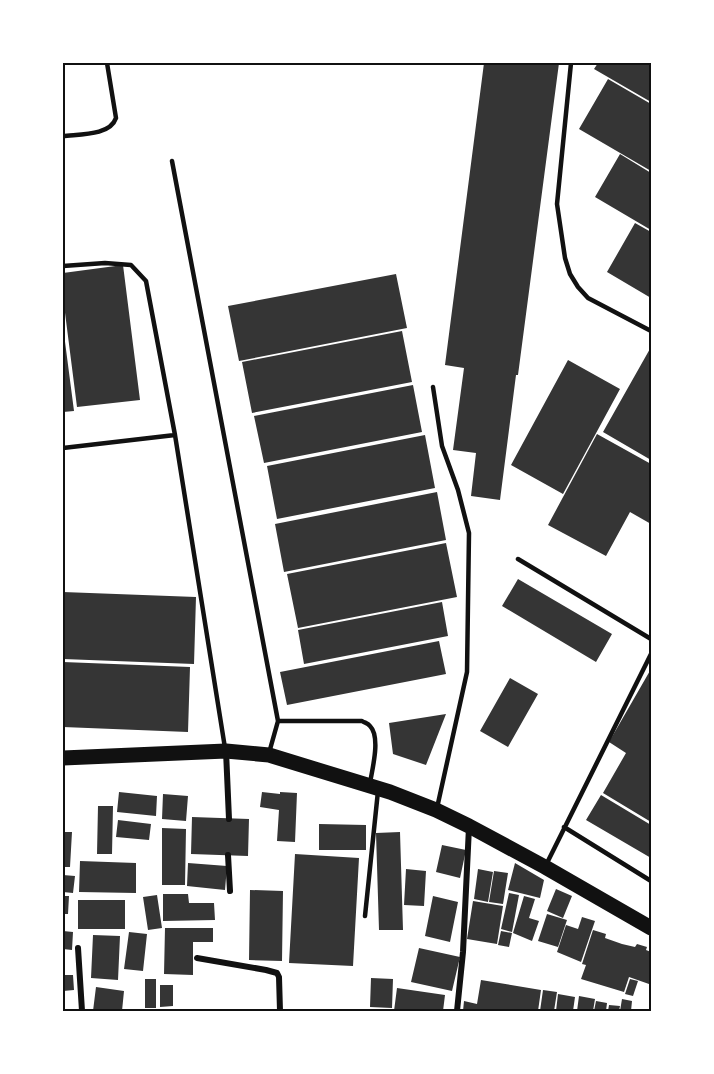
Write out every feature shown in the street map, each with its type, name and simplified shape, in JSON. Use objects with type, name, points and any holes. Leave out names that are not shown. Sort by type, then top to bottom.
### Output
[{"type":"main road","points":[[63,758],[226,751],[269,755],[390,792],[436,810],[545,867],[651,928]]},
{"type":"street","points":[[226,751],[229,819]]},
{"type":"street","points":[[457,1011],[463,952],[469,826]]},
{"type":"street","points":[[228,855],[230,891]]},
{"type":"street","points":[[78,948],[81,1011]]},
{"type":"street","points":[[197,958],[277,973],[280,981],[280,1011]]},
{"type":"lane","points":[[63,136],[105,131],[114,123],[116,118],[107,63]]},
{"type":"lane","points":[[571,63],[557,204],[565,258],[570,274],[588,298],[651,331]]},
{"type":"lane","points":[[172,161],[278,721],[269,755]]},
{"type":"lane","points":[[63,266],[105,263],[131,265],[147,281],[175,435],[226,751]]},
{"type":"lane","points":[[433,387],[442,446],[458,490],[469,533],[467,672],[436,810]]},
{"type":"lane","points":[[63,448],[175,435]]},
{"type":"lane","points":[[518,559],[651,639]]},
{"type":"lane","points":[[545,867],[651,654]]},
{"type":"lane","points":[[278,721],[362,721],[370,726],[375,734],[374,787],[365,916]]},
{"type":"lane","points":[[564,828],[651,881]]},
{"type":"building","points":[[484,63],[559,63],[500,500],[471,496],[476,453],[453,450],[464,368],[445,365]]},
{"type":"building","points":[[598,63],[651,63],[651,102],[594,69]]},
{"type":"building","points":[[608,79],[651,104],[651,171],[579,129]]},
{"type":"building","points":[[620,154],[651,173],[651,230],[595,197]]},
{"type":"building","points":[[635,223],[651,232],[651,298],[607,272]]},
{"type":"building","points":[[123,265],[140,400],[77,407],[63,297],[63,273]]},
{"type":"building","points":[[396,274],[407,328],[239,361],[228,306]]},
{"type":"building","points":[[402,331],[412,382],[252,413],[242,362]]},
{"type":"building","points":[[63,334],[74,411],[63,412]]},
{"type":"building","points":[[651,347],[651,460],[603,432]]},
{"type":"building","points":[[568,360],[620,389],[563,494],[511,465]]},
{"type":"building","points":[[413,385],[422,432],[264,463],[254,416]]},
{"type":"building","points":[[597,434],[651,464],[651,524],[630,512],[606,556],[548,525]]},
{"type":"building","points":[[425,435],[435,488],[277,519],[267,466]]},
{"type":"building","points":[[437,492],[446,540],[284,572],[275,524]]},
{"type":"building","points":[[446,543],[457,597],[298,628],[287,574]]},
{"type":"building","points":[[518,579],[612,634],[596,662],[502,606]]},
{"type":"building","points":[[63,592],[196,597],[194,664],[63,659]]},
{"type":"building","points":[[442,602],[448,636],[304,664],[298,630]]},
{"type":"building","points":[[439,641],[446,674],[287,705],[280,672]]},
{"type":"building","points":[[63,662],[190,667],[188,732],[63,727]]},
{"type":"building","points":[[651,669],[651,822],[603,793],[626,753],[609,742]]},
{"type":"building","points":[[510,678],[538,694],[508,747],[480,731]]},
{"type":"building","points":[[446,714],[426,765],[393,754],[389,723]]},
{"type":"building","points":[[119,792],[157,796],[156,816],[117,812]]},
{"type":"building","points":[[262,792],[297,793],[295,842],[277,841],[279,810],[260,807]]},
{"type":"building","points":[[163,794],[188,796],[186,821],[162,819]]},
{"type":"building","points":[[601,795],[651,825],[651,858],[586,820]]},
{"type":"building","points":[[98,806],[113,806],[112,854],[97,854]]},
{"type":"building","points":[[192,817],[249,819],[248,856],[191,854]]},
{"type":"building","points":[[118,820],[151,824],[149,840],[116,837]]},
{"type":"building","points":[[319,824],[366,825],[366,850],[319,850]]},
{"type":"building","points":[[162,828],[186,829],[185,885],[162,885]]},
{"type":"building","points":[[63,832],[72,832],[70,867],[63,867]]},
{"type":"building","points":[[400,832],[403,930],[379,930],[376,833]]},
{"type":"building","points":[[442,845],[466,850],[460,878],[436,872]]},
{"type":"building","points":[[295,854],[359,858],[353,966],[289,963]]},
{"type":"building","points":[[80,861],[136,863],[136,893],[79,892]]},
{"type":"building","points":[[188,863],[227,866],[225,890],[187,886]]},
{"type":"building","points":[[515,863],[544,880],[540,898],[508,890]]},
{"type":"building","points":[[406,869],[426,871],[424,906],[404,905]]},
{"type":"building","points":[[478,869],[493,872],[488,902],[474,899]]},
{"type":"building","points":[[494,871],[508,873],[503,904],[489,902]]},
{"type":"building","points":[[63,875],[75,876],[73,893],[63,892]]},
{"type":"building","points":[[556,889],[572,896],[563,918],[547,911]]},
{"type":"building","points":[[250,890],[283,891],[282,961],[249,960]]},
{"type":"building","points":[[509,893],[519,895],[512,932],[501,929]]},
{"type":"building","points":[[163,894],[188,894],[189,903],[214,903],[215,920],[163,921]]},
{"type":"building","points":[[157,895],[162,928],[148,930],[143,897]]},
{"type":"building","points":[[63,896],[69,896],[68,914],[63,914]]},
{"type":"building","points":[[433,896],[458,902],[450,942],[425,936]]},
{"type":"building","points":[[524,896],[535,899],[529,918],[539,921],[532,941],[513,933]]},
{"type":"building","points":[[78,900],[125,900],[125,929],[78,929]]},
{"type":"building","points":[[473,901],[503,906],[497,944],[467,939]]},
{"type":"building","points":[[547,914],[567,920],[558,947],[538,941]]},
{"type":"building","points":[[582,917],[595,921],[581,962],[557,952],[566,925],[578,929]]},
{"type":"building","points":[[165,928],[213,928],[213,942],[193,942],[193,975],[164,974]]},
{"type":"building","points":[[593,930],[606,934],[605,938],[622,944],[647,947],[646,950],[651,952],[649,984],[629,977],[624,992],[581,979],[586,965],[582,964]]},
{"type":"building","points":[[63,931],[73,932],[72,950],[63,949]]},
{"type":"building","points":[[501,931],[512,933],[509,947],[498,945]]},
{"type":"building","points":[[129,932],[147,934],[143,971],[124,969]]},
{"type":"building","points":[[93,935],[120,936],[118,980],[91,978]]},
{"type":"building","points":[[419,948],[460,957],[452,991],[411,982]]},
{"type":"building","points":[[63,975],[73,975],[74,990],[63,991]]},
{"type":"building","points":[[371,978],[393,979],[392,1008],[370,1007]]},
{"type":"building","points":[[145,979],[156,979],[156,1008],[145,1008]]},
{"type":"building","points":[[630,979],[638,981],[633,996],[625,994]]},
{"type":"building","points":[[481,980],[541,990],[538,1011],[463,1011],[464,1001],[477,1004]]},
{"type":"building","points":[[160,985],[173,985],[173,1006],[160,1007]]},
{"type":"building","points":[[96,987],[124,991],[122,1011],[93,1011]]},
{"type":"building","points":[[397,988],[445,995],[443,1011],[394,1011]]},
{"type":"building","points":[[543,990],[557,992],[554,1011],[540,1011]]},
{"type":"building","points":[[558,994],[575,997],[573,1011],[556,1011]]},
{"type":"building","points":[[579,996],[595,999],[593,1011],[577,1011]]},
{"type":"building","points":[[622,999],[632,1001],[631,1011],[620,1011]]},
{"type":"building","points":[[596,1001],[607,1003],[606,1011],[594,1011]]},
{"type":"building","points":[[609,1005],[620,1006],[619,1011],[608,1011]]}]
